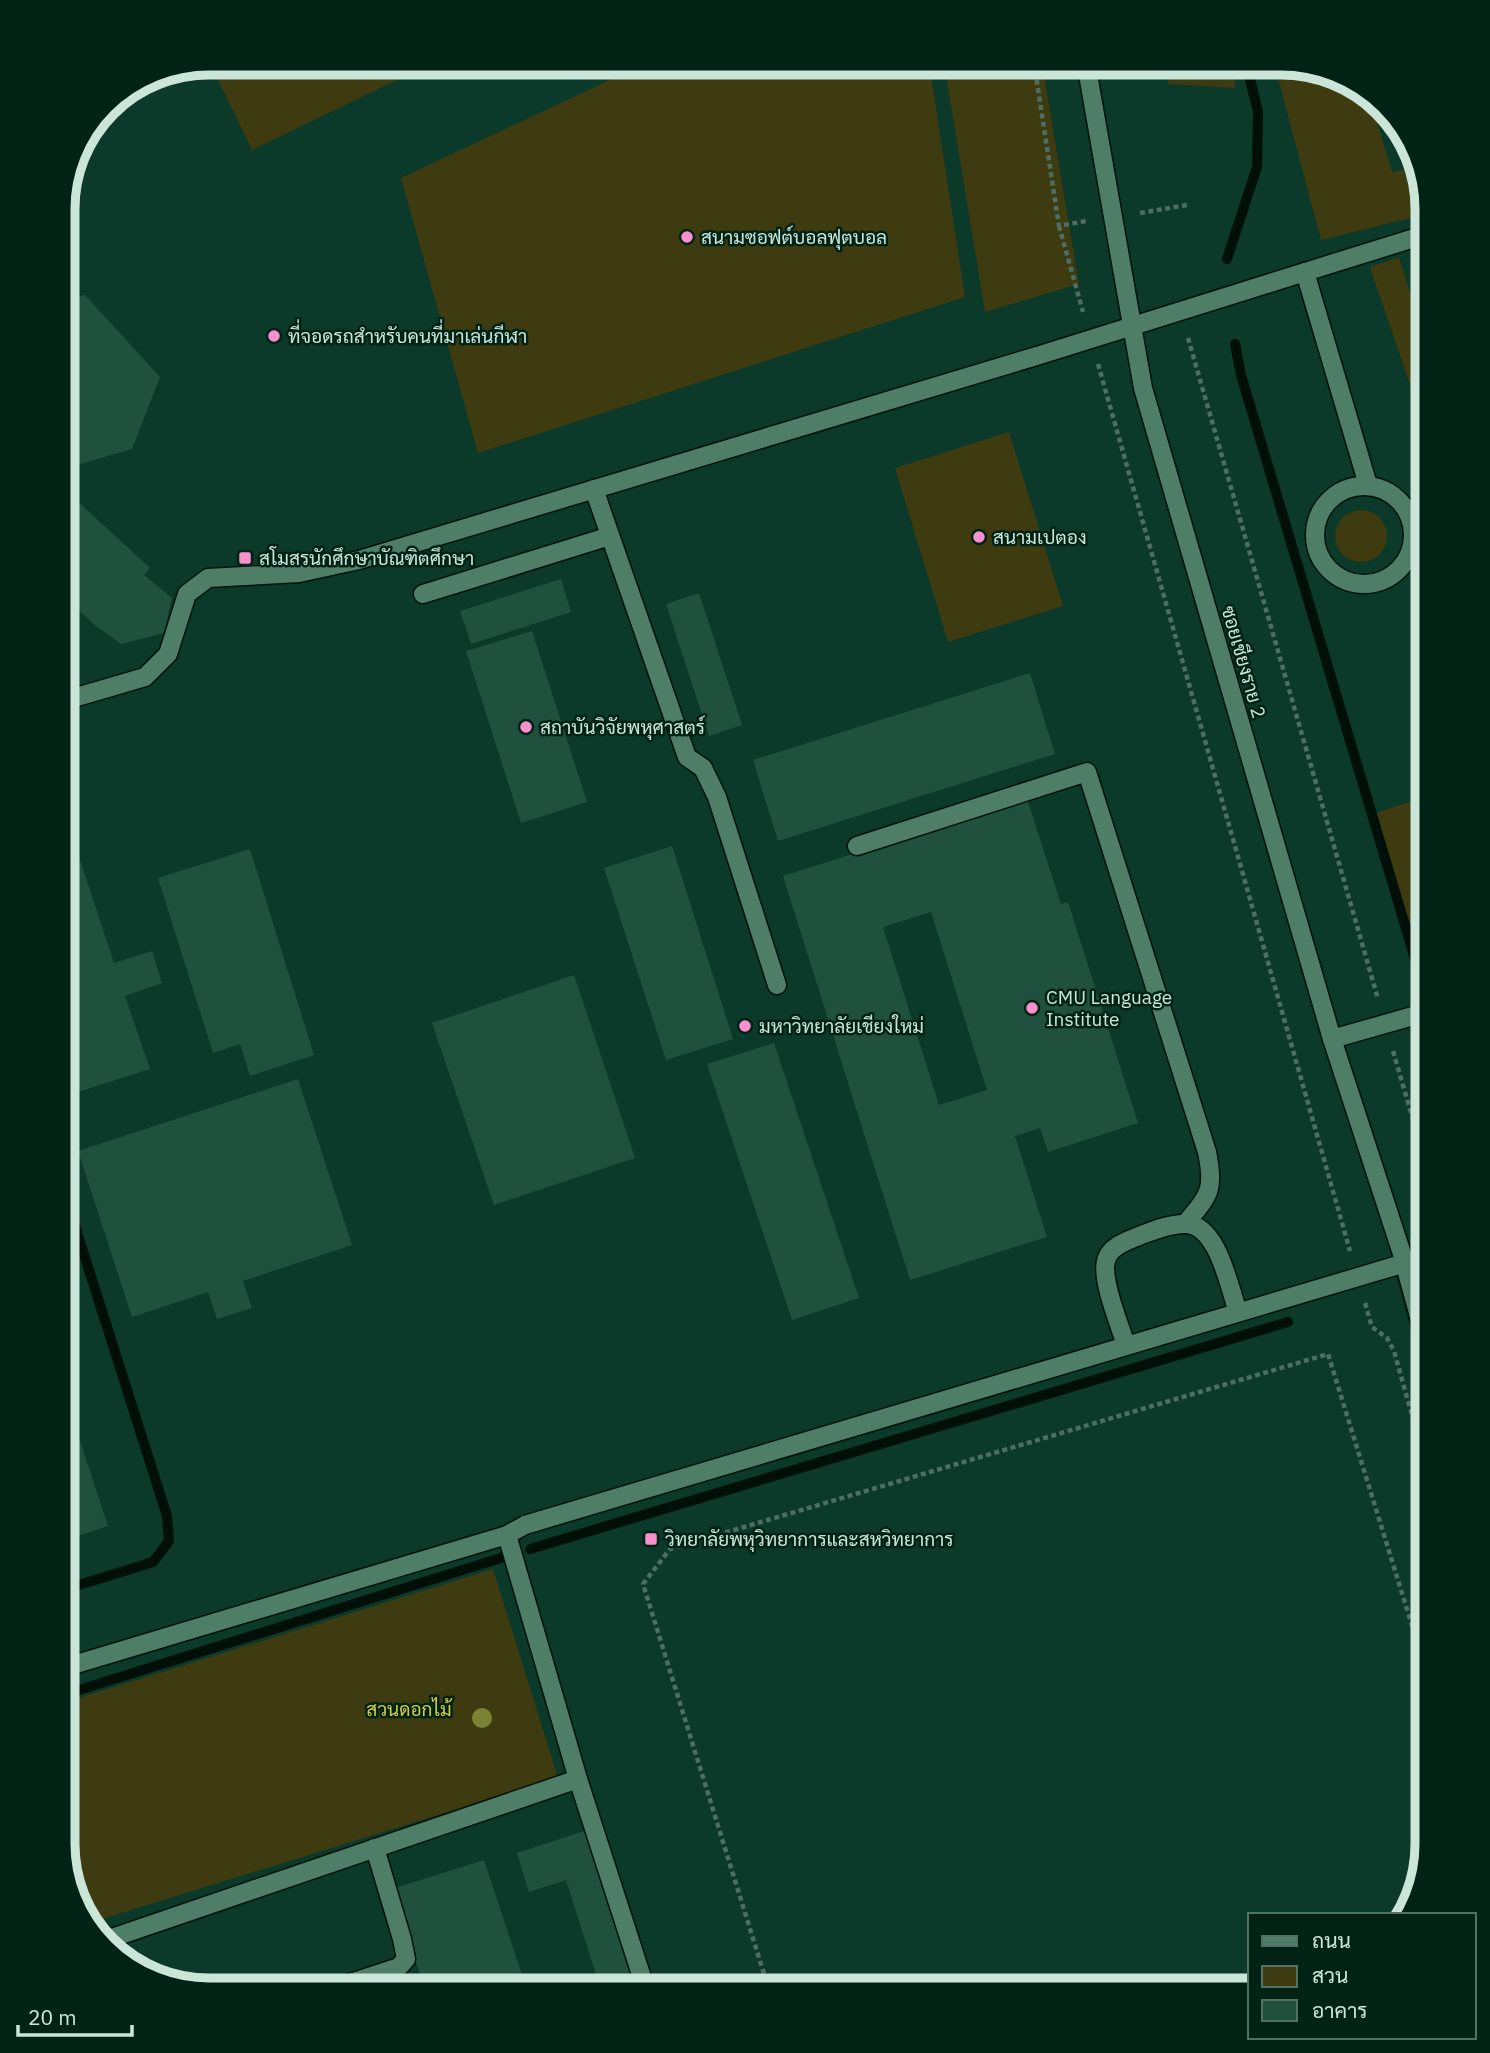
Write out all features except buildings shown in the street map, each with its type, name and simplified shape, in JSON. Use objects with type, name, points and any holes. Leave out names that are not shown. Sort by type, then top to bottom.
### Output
[{"type":"street","points":[[1406,1268],[1415,1281]]},
{"type":"street","points":[[1406,1268],[1415,1301]]},
{"type":"lane","points":[[507,1535],[525,1525],[1126,1345],[1358,1277],[1406,1268],[1332,1039],[1132,325],[1088,76]]},
{"type":"lane","points":[[76,697],[145,677],[168,654],[187,594],[208,578],[299,573],[359,560],[1415,238]]},
{"type":"lane","points":[[1305,272],[1368,485]]},
{"type":"lane","points":[[1368,485],[1392,494],[1409,513],[1414,538],[1406,563],[1386,580],[1361,585],[1336,577],[1319,557],[1314,531],[1322,507],[1342,490],[1368,485]]},
{"type":"lane","points":[[594,489],[687,757],[703,768],[717,797],[777,985]]},
{"type":"lane","points":[[423,594],[610,536]]},
{"type":"lane","points":[[857,846],[1087,772],[1207,1153],[1211,1186],[1207,1197],[1185,1224]]},
{"type":"lane","points":[[1332,1039],[1415,1015]]},
{"type":"lane","points":[[1126,1345],[1106,1279],[1105,1269],[1109,1254],[1124,1242],[1177,1225],[1192,1225],[1211,1238],[1238,1312]]},
{"type":"lane","points":[[75,1664],[1358,1277]]},
{"type":"lane","points":[[507,1535],[578,1779],[642,1977]]},
{"type":"lane","points":[[113,1938],[578,1779]]},
{"type":"lane","points":[[368,1977],[399,1967],[405,1959],[402,1939],[375,1849]]},
{"type":"path","points":[[1059,226],[1372,1327],[1387,1338],[1394,1351],[1415,1426]]},
{"type":"path","points":[[1187,335],[1415,1127]]},
{"type":"path","points":[[765,1978],[643,1584],[670,1549],[1328,1354],[1415,1635]]},
{"type":"shaded area","name":"มหาวิทยาลัยเชียงใหม่","points":[[1290,76],[1315,80],[1348,93],[1376,114],[1397,142],[1410,175],[1415,209],[1415,1844],[1410,1878],[1396,1913],[1248,1913],[1248,1978],[200,1977],[166,1971],[142,1960],[114,1939],[93,1911],[80,1878],[75,1844],[76,192],[85,158],[93,142],[114,114],[150,89],[183,78]]},
{"type":"green space","points":[[216,76],[405,76],[252,150]]},
{"type":"green space","name":"สนามซอฟต์บอลฟุตบอล","points":[[618,76],[931,76],[965,297],[478,453],[401,178]]},
{"type":"green space","points":[[946,76],[1044,76],[1079,284],[985,312]]},
{"type":"green space","points":[[1166,76],[1233,76],[1236,88],[1168,84]]},
{"type":"green space","points":[[1277,76],[1307,78],[1332,85],[1362,103],[1374,112],[1392,172],[1408,169],[1410,175],[1415,217],[1321,240]]},
{"type":"green space","points":[[1399,257],[1415,309],[1415,400],[1370,267]]},
{"type":"green space","name":"สนามเปตอง","points":[[1009,432],[1063,606],[948,642],[895,468]]},
{"type":"green space","points":[[1361,510],[1371,512],[1379,518],[1385,526],[1385,546],[1379,554],[1371,560],[1361,562],[1351,560],[1343,554],[1337,546],[1335,536],[1337,526],[1343,518],[1351,512]]},
{"type":"green space","points":[[1415,800],[1415,938],[1373,814]]},
{"type":"green space","name":"สวนดอกไม้","points":[[493,1569],[558,1778],[99,1920],[85,1895],[76,1861],[75,1699]]},
{"type":"waterway","points":[[1227,259],[1257,167],[1258,112],[1249,76]]},
{"type":"waterway","points":[[1235,344],[1241,375],[1415,959]]},
{"type":"waterway","points":[[75,1227],[167,1516],[169,1541],[153,1562],[75,1586]]},
{"type":"waterway","points":[[530,1549],[1288,1322]]},
{"type":"waterway","points":[[75,1691],[504,1557]]},
{"type":"place","name":"สนามซอฟต์บอลฟุตบอล","points":[[687,237]]},
{"type":"place","name":"ที่จอดรถสำหรับคนที่มาเล่นกีฬา","points":[[274,336]]},
{"type":"place","name":"สนามเปตอง","points":[[979,537]]},
{"type":"place","name":"สโมสรนักศึกษาบัณฑิตศึกษา","points":[[245,558]]},
{"type":"place","name":"สถาบันวิจัยพหุศาสตร์","points":[[526,727]]},
{"type":"place","name":"CMU Language Institute","points":[[1032,1008]]},
{"type":"place","name":"มหาวิทยาลัยเชียงใหม่","points":[[745,1026]]},
{"type":"place","name":"วิทยาลัยพหุวิทยาการและสหวิทยาการ","points":[[651,1539]]}]
